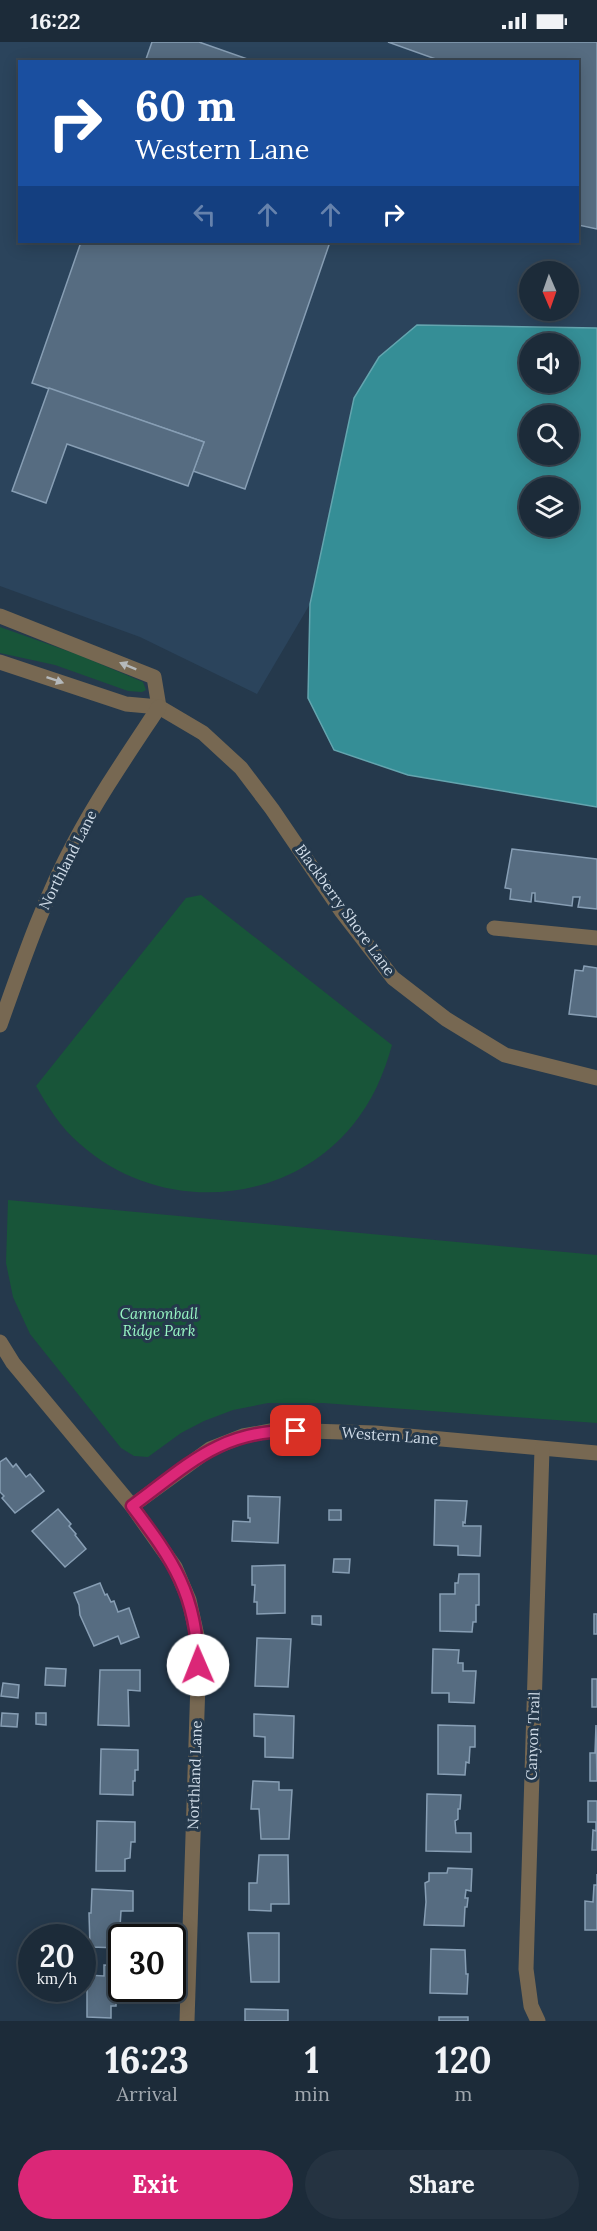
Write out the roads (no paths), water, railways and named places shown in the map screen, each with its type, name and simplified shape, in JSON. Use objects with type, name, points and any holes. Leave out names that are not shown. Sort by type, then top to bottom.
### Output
[{"type":"street","points":[[0,616],[154,677],[159,707]]},
{"type":"street","name":"Blackberry Shore Lane","points":[[0,662],[126,704],[159,707],[203,733],[241,768],[272,809],[342,912],[393,978],[446,1019],[505,1054],[597,1078]]},
{"type":"street","name":"Northland Lane","points":[[0,1025],[35,925],[74,842],[159,707]]},
{"type":"street","points":[[494,928],[597,938]]},
{"type":"street","name":"Northland Lane","points":[[0,1342],[13,1363],[132,1506],[175,1567],[189,1600],[197,1636],[198,1682],[187,2021]]},
{"type":"street","name":"Western Lane","points":[[132,1506],[210,1449],[243,1436],[276,1431],[375,1433],[597,1453]]},
{"type":"street","name":"Canyon Trail","points":[[538,2021],[531,2006],[526,1969],[542,1449]]},
{"type":"park label","name":"Cannonball Ridge Park","points":[[159,1322]]}]
